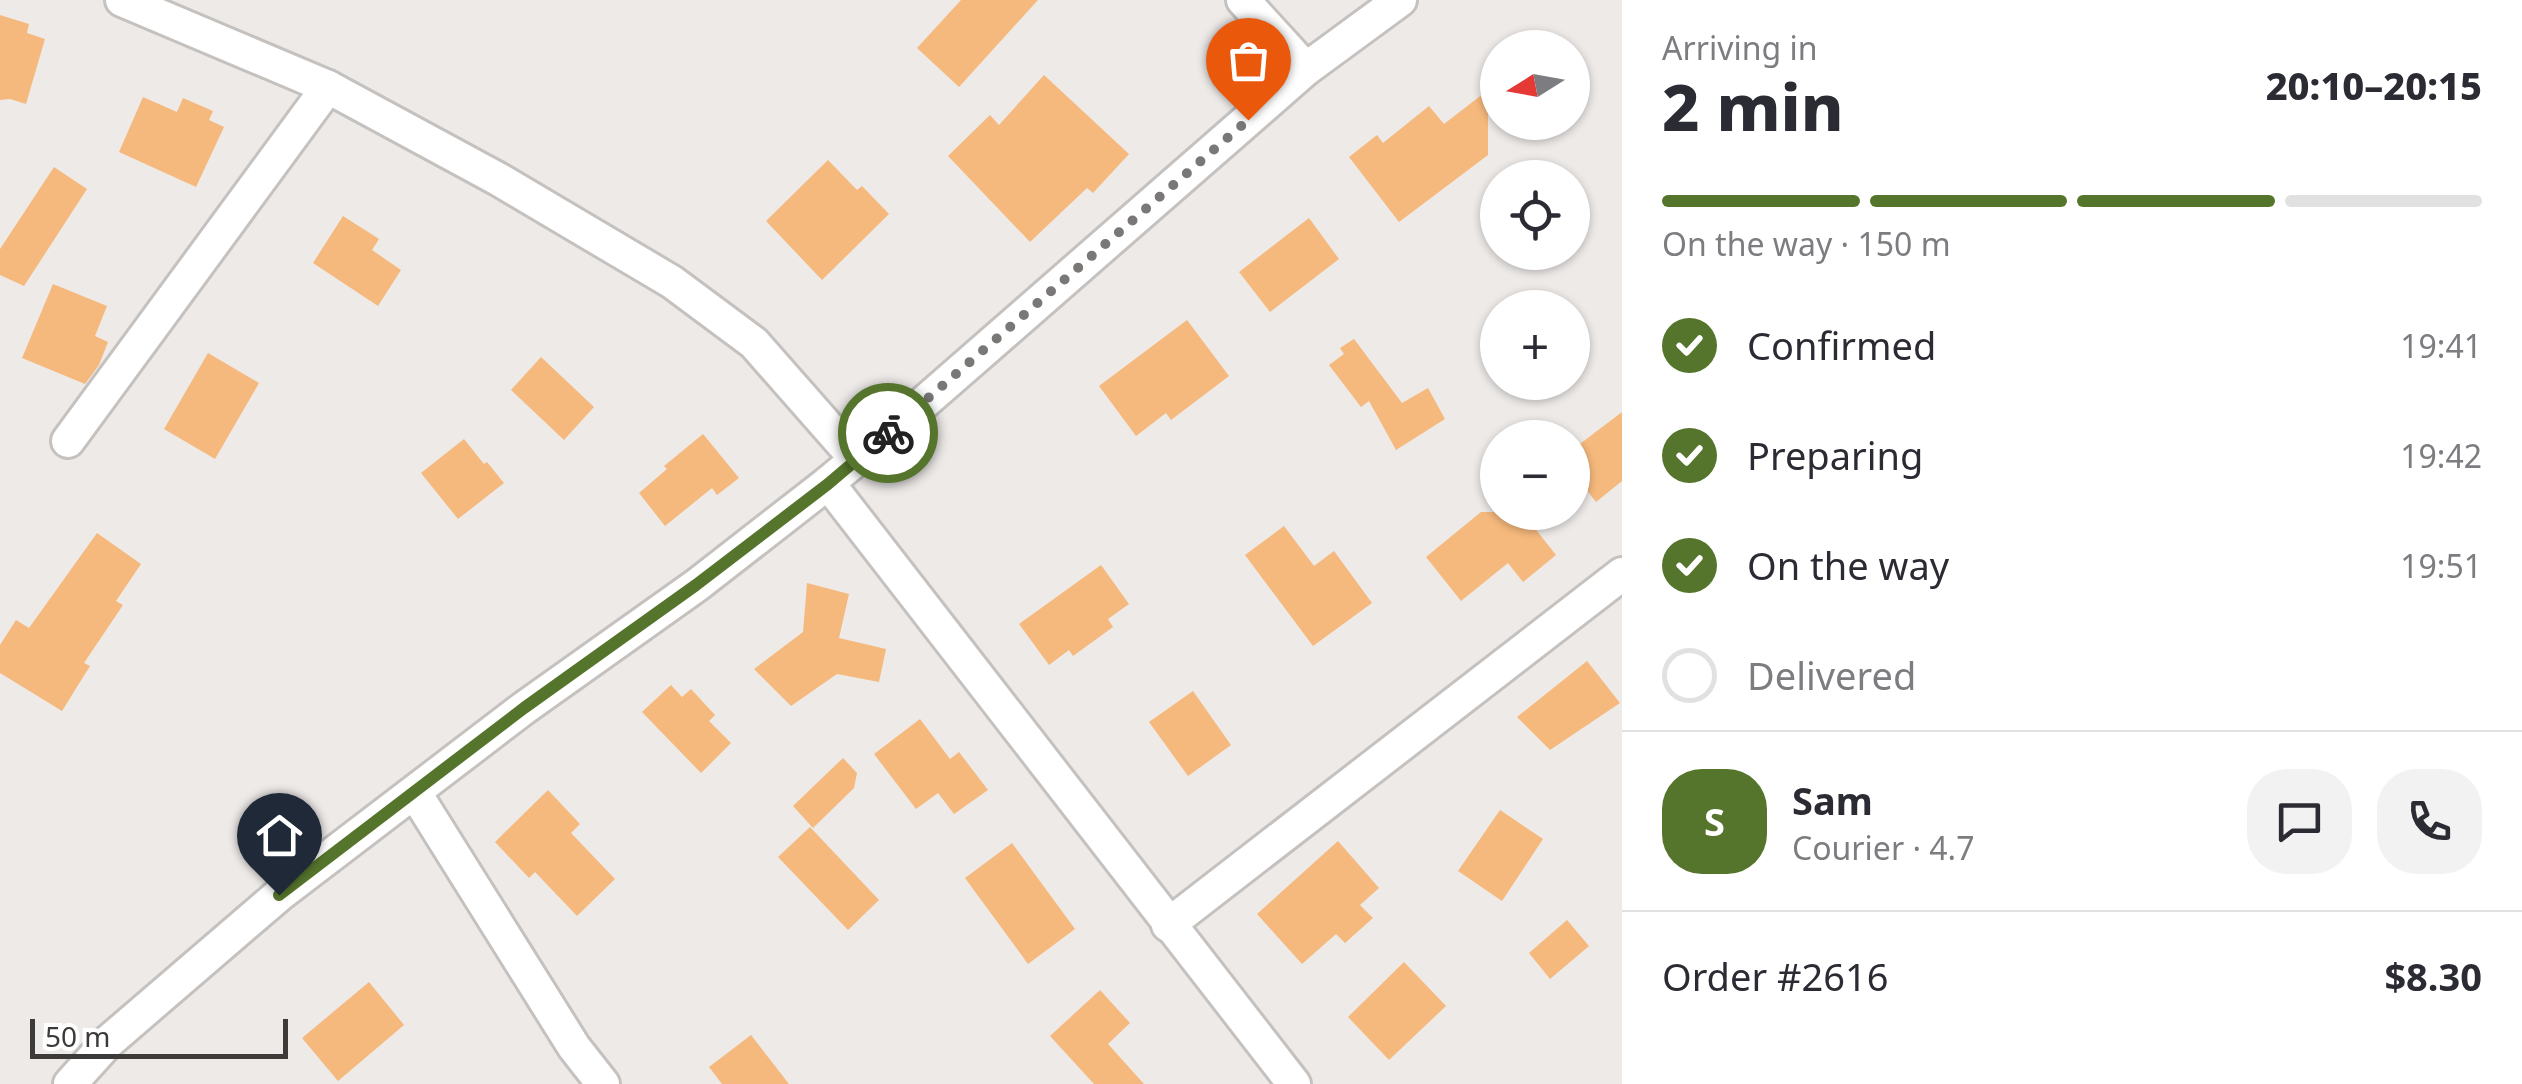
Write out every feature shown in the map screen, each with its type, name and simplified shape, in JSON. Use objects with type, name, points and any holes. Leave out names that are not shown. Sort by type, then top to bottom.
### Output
[{"type":"street","points":[[122,0],[328,88],[498,180],[672,282],[754,344],[856,459]]},
{"type":"street","points":[[1244,0],[1306,69]]},
{"type":"street","points":[[70,1084],[108,1042],[279,895],[828,484],[1306,69],[1400,0]]},
{"type":"street","points":[[68,441],[328,88]]},
{"type":"street","points":[[828,484],[1294,1084]]},
{"type":"street","points":[[1168,925],[1622,574]]},
{"type":"street","points":[[415,792],[574,1047],[602,1084]]},
{"type":"building","points":[[961,0],[1038,0],[959,87],[917,48]]},
{"type":"building","points":[[0,15],[29,24],[27,33],[45,39],[26,104],[0,100]]},
{"type":"building","points":[[1044,75],[1129,154],[1093,193],[1087,188],[1030,242],[948,156],[990,115],[999,125]]},
{"type":"building","points":[[1480,96],[1480,140],[1488,140],[1488,155],[1399,222],[1349,157],[1377,135],[1383,143],[1429,106],[1444,124]]},
{"type":"building","points":[[143,97],[177,112],[183,98],[213,111],[209,120],[224,127],[196,187],[119,152]]},
{"type":"building","points":[[828,160],[857,190],[862,186],[889,214],[822,280],[766,221]]},
{"type":"building","points":[[54,167],[87,189],[24,286],[0,275],[0,249]]},
{"type":"building","points":[[343,216],[379,239],[372,250],[401,270],[378,306],[313,263]]},
{"type":"building","points":[[1309,218],[1339,259],[1270,312],[1239,272]]},
{"type":"building","points":[[53,284],[107,306],[95,336],[108,342],[99,365],[85,384],[22,358]]},
{"type":"building","points":[[1187,320],[1229,376],[1171,420],[1166,413],[1136,436],[1099,386]]},
{"type":"building","points":[[1354,339],[1402,403],[1428,388],[1445,419],[1396,450],[1369,401],[1361,407],[1329,365],[1344,354],[1340,348]]},
{"type":"building","points":[[208,353],[259,383],[215,459],[164,429]]},
{"type":"building","points":[[541,357],[594,407],[564,440],[511,390]]},
{"type":"building","points":[[1622,412],[1622,481],[1596,502],[1590,494],[1590,436]]},
{"type":"building","points":[[703,434],[739,478],[717,495],[712,488],[665,526],[639,493]]},
{"type":"building","points":[[464,439],[504,483],[458,519],[421,473]]},
{"type":"building","points":[[1480,513],[1480,530],[1536,530],[1556,555],[1523,582],[1508,563],[1461,601],[1426,557]]},
{"type":"building","points":[[1284,526],[1314,566],[1334,551],[1372,603],[1313,646],[1245,555]]},
{"type":"building","points":[[97,533],[141,564],[116,601],[123,605],[84,663],[90,666],[62,711],[0,673],[0,645],[16,620],[29,628]]},
{"type":"building","points":[[1101,565],[1129,604],[1108,619],[1113,627],[1073,656],[1069,650],[1049,665],[1019,624]]},
{"type":"building","points":[[807,583],[849,594],[839,638],[886,649],[879,682],[837,674],[791,706],[754,669],[803,632]]},
{"type":"building","points":[[1587,661],[1620,703],[1550,750],[1517,717]]},
{"type":"building","points":[[671,685],[682,697],[691,689],[715,715],[709,721],[731,743],[701,773],[642,712]]},
{"type":"building","points":[[1193,691],[1231,745],[1188,776],[1149,722]]},
{"type":"building","points":[[920,719],[950,759],[959,752],[988,790],[954,814],[938,793],[916,809],[874,754]]},
{"type":"building","points":[[843,758],[857,773],[854,788],[813,828],[793,806]]},
{"type":"building","points":[[548,790],[580,824],[571,833],[615,879],[577,916],[535,872],[529,878],[495,842]]},
{"type":"building","points":[[1500,810],[1543,839],[1502,901],[1458,871]]},
{"type":"building","points":[[810,827],[879,900],[848,930],[778,857]]},
{"type":"building","points":[[1338,841],[1379,888],[1360,905],[1373,918],[1345,943],[1336,934],[1302,964],[1257,914]]},
{"type":"building","points":[[1012,843],[1075,929],[1028,964],[965,878]]},
{"type":"building","points":[[1567,920],[1589,946],[1550,979],[1529,953]]},
{"type":"building","points":[[1404,962],[1446,1006],[1389,1060],[1348,1017]]},
{"type":"building","points":[[369,982],[404,1025],[338,1081],[302,1038]]},
{"type":"building","points":[[1100,990],[1130,1023],[1108,1044],[1144,1084],[1094,1084],[1050,1036]]},
{"type":"building","points":[[751,1035],[789,1084],[722,1084],[709,1067]]},
{"type":"way so far","points":[[888,433],[1248,120]]},
{"type":"route","points":[[279,895],[524,708],[696,585],[888,433]]}]
